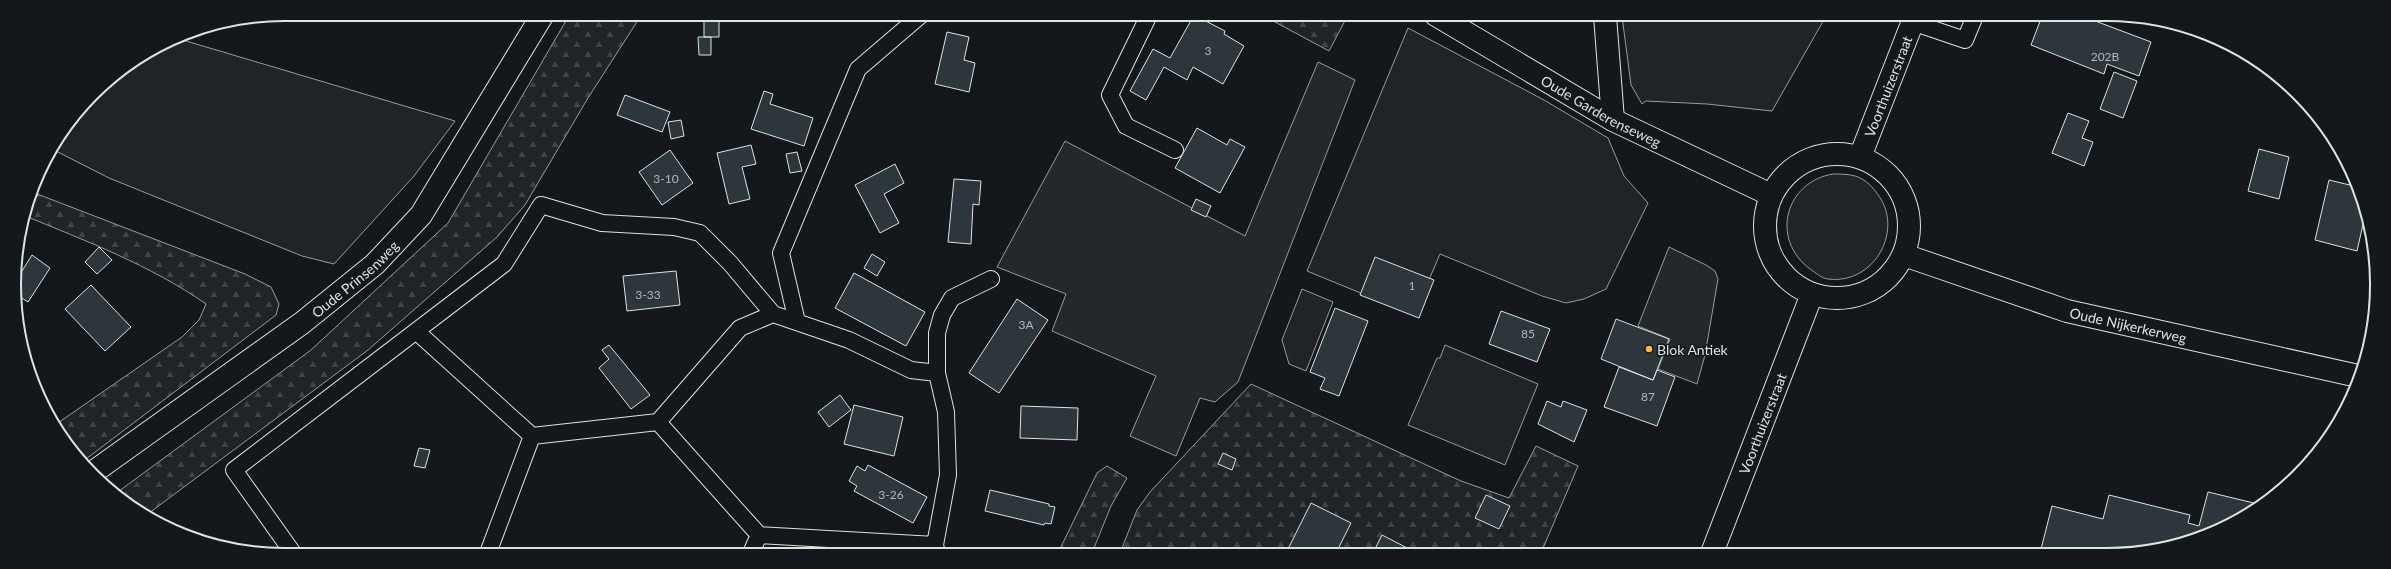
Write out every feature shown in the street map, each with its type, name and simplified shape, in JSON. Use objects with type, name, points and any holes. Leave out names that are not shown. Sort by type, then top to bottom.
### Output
[{"type":"street","name":"Oude Prinsenweg","points":[[97,470],[302,323],[375,264],[421,215],[539,21]]},
{"type":"street","name":"Oude Garderenseweg","points":[[1445,21],[1613,120],[1771,195]]},
{"type":"street","points":[[1605,21],[1613,120]]},
{"type":"street","name":"Voorthuizerstraat","points":[[1860,157],[1912,21]]},
{"type":"street","points":[[1825,154],[1843,154],[1860,157],[1876,165],[1889,175],[1902,194],[1910,221],[1909,239],[1904,255],[1886,281],[1858,296],[1827,298],[1812,294],[1791,282],[1775,264],[1766,242],[1765,218],[1771,195],[1793,168],[1808,160],[1825,154]]},
{"type":"street","name":"Oude Nijkerkerweg","points":[[1904,255],[2067,311],[2354,375]]},
{"type":"street","name":"Voorthuizerstraat","points":[[1714,548],[1812,294]]},
{"type":"lane","points":[[797,322],[781,253],[858,69],[914,21]]},
{"type":"lane","points":[[1146,21],[1110,95],[1126,126],[1174,150]]},
{"type":"lane","points":[[1918,21],[1965,40],[1973,21]]},
{"type":"lane","points":[[289,548],[234,470],[504,264],[541,206],[602,223],[674,227],[700,233],[730,263],[773,314],[849,340],[911,370],[937,373]]},
{"type":"lane","points":[[936,548],[948,474],[946,412],[937,373],[937,333],[942,315],[952,298],[992,279]]},
{"type":"lane","points":[[416,331],[532,436],[658,422],[740,328],[773,314]]},
{"type":"lane","points":[[658,422],[759,535],[923,548]]},
{"type":"lane","points":[[490,548],[532,436]]},
{"type":"lane","points":[[753,548],[759,535]]},
{"type":"green space","points":[[566,21],[638,21],[588,98],[525,205],[497,237],[368,350],[151,512],[120,490],[311,350],[448,223]]},
{"type":"green space","points":[[1273,21],[1345,21],[1329,51]]},
{"type":"green space","points":[[1623,21],[1823,21],[1772,111],[1707,104],[1646,101],[1642,104],[1631,85]]},
{"type":"green space","points":[[1408,28],[1544,100],[1608,138],[1624,176],[1648,203],[1606,289],[1584,299],[1566,303],[1542,296],[1440,254],[1414,315],[1307,271]]},
{"type":"green space","points":[[185,41],[455,121],[414,176],[334,264],[302,256],[109,178],[57,151],[75,124],[111,86],[138,65],[168,48]]},
{"type":"green space","points":[[1833,174],[1847,174],[1855,176],[1861,178],[1869,184],[1876,192],[1884,206],[1888,222],[1886,237],[1881,251],[1872,264],[1860,273],[1845,278],[1828,279],[1810,269],[1798,257],[1790,243],[1787,228],[1788,213],[1794,200],[1804,188],[1817,179]]},
{"type":"green space","points":[[37,194],[245,274],[271,287],[279,304],[276,315],[87,459],[75,445],[60,422],[182,337],[199,320],[206,304],[163,277],[94,244],[30,218]]},
{"type":"green space","points":[[1302,289],[1333,302],[1306,371],[1289,364],[1282,340]]},
{"type":"green space","points":[[1445,345],[1538,384],[1505,465],[1408,425],[1437,358],[1440,358]]},
{"type":"green space","points":[[1251,384],[1461,481],[1509,498],[1536,446],[1578,466],[1543,548],[1122,548],[1137,510],[1150,492]]},
{"type":"green space","points":[[1107,466],[1127,478],[1111,506],[1094,548],[1060,548],[1097,473]]},
{"type":"shaded area","points":[[1318,62],[1355,80],[1238,382],[1215,402],[1200,398],[1176,456],[1130,436],[1156,376],[1052,331],[1066,294],[997,267],[1065,141],[1245,236]]},
{"type":"shaded area","points":[[1669,247],[1706,265],[1715,271],[1718,279],[1705,355],[1697,384],[1658,369],[1670,339],[1638,326]]},
{"type":"building","points":[[704,21],[719,21],[719,37],[704,37]]},
{"type":"building","points":[[1191,21],[1206,21],[1225,31],[1224,34],[1244,46],[1223,84],[1193,67],[1187,80],[1164,67],[1146,100],[1130,91],[1153,49],[1170,58]]},
{"type":"building","points":[[2040,21],[2095,21],[2151,42],[2139,76],[2107,64],[2104,74],[2031,45]]},
{"type":"building","points":[[947,32],[969,37],[964,60],[975,63],[969,92],[935,84]]},
{"type":"building","points":[[698,37],[711,37],[711,55],[699,55]]},
{"type":"building","points":[[2114,72],[2137,81],[2123,118],[2100,109]]},
{"type":"building","points":[[764,91],[773,94],[770,104],[813,118],[804,146],[751,129]]},
{"type":"building","points":[[625,95],[670,112],[662,132],[617,115]]},
{"type":"building","points":[[2068,113],[2089,121],[2082,138],[2093,142],[2084,166],[2052,153]]},
{"type":"building","points":[[681,120],[684,136],[671,139],[668,122]]},
{"type":"building","points":[[1197,128],[1227,145],[1230,139],[1245,147],[1220,193],[1175,168]]},
{"type":"building","points":[[751,145],[756,164],[742,167],[750,199],[729,204],[717,153]]},
{"type":"building","points":[[2259,149],[2289,157],[2279,199],[2248,191]]},
{"type":"building","points":[[670,150],[693,183],[662,205],[639,172]]},
{"type":"building","points":[[797,152],[802,171],[790,173],[786,154]]},
{"type":"building","points":[[895,164],[904,183],[884,194],[899,223],[880,233],[855,185]]},
{"type":"building","points":[[954,179],[981,181],[979,205],[973,204],[971,244],[948,242]]},
{"type":"building","points":[[2329,180],[2350,185],[2363,224],[2357,251],[2315,240]]},
{"type":"building","points":[[1196,199],[1211,206],[1206,217],[1191,210]]},
{"type":"building","points":[[99,247],[112,260],[97,274],[85,262]]},
{"type":"building","points":[[872,254],[885,262],[877,276],[864,268]]},
{"type":"building","points":[[32,255],[50,268],[28,302],[22,298],[22,271]]},
{"type":"building","points":[[1375,257],[1434,280],[1419,318],[1360,295]]},
{"type":"building","points":[[676,271],[680,305],[627,311],[623,276]]},
{"type":"building","points":[[854,273],[925,312],[906,346],[835,308]]},
{"type":"building","points":[[91,285],[131,327],[105,351],[65,309]]},
{"type":"building","points":[[1017,299],[1048,320],[999,393],[969,373]]},
{"type":"building","points":[[1335,308],[1368,321],[1339,396],[1320,389],[1325,378],[1310,372]]},
{"type":"building","points":[[1501,311],[1550,329],[1537,362],[1489,344]]},
{"type":"building","points":[[1616,319],[1669,339],[1653,380],[1601,359]]},
{"type":"building","points":[[609,345],[650,395],[631,409],[599,368],[609,359],[602,350]]},
{"type":"building","points":[[1619,367],[1653,380],[1657,370],[1675,377],[1657,426],[1604,407]]},
{"type":"building","points":[[840,395],[851,410],[829,427],[818,412]]},
{"type":"building","points":[[1547,401],[1561,407],[1563,401],[1587,410],[1574,442],[1538,424]]},
{"type":"building","points":[[854,405],[903,417],[894,456],[844,444]]},
{"type":"building","points":[[1021,406],[1078,408],[1077,440],[1020,438]]},
{"type":"building","points":[[419,448],[430,450],[425,468],[414,466]]},
{"type":"building","points":[[1223,453],[1236,459],[1232,470],[1218,464]]},
{"type":"building","points":[[868,465],[927,497],[913,523],[854,491],[857,486],[849,481],[857,466],[865,471]]},
{"type":"building","points":[[990,490],[1049,504],[1049,506],[1055,507],[1051,524],[1045,523],[1044,525],[985,511]]},
{"type":"building","points":[[2208,492],[2254,503],[2223,521],[2207,528],[2158,543],[2141,546],[2106,548],[2041,548],[2052,506],[2103,519],[2109,495],[2190,515],[2188,523],[2199,526]]},
{"type":"building","points":[[1486,495],[1510,506],[1499,529],[1475,518]]},
{"type":"building","points":[[1311,503],[1351,523],[1338,548],[1289,547]]},
{"type":"building","points":[[1382,535],[1407,548],[1376,548]]},
{"type":"place","name":"Blok Antiek","points":[[1649,349]]}]
